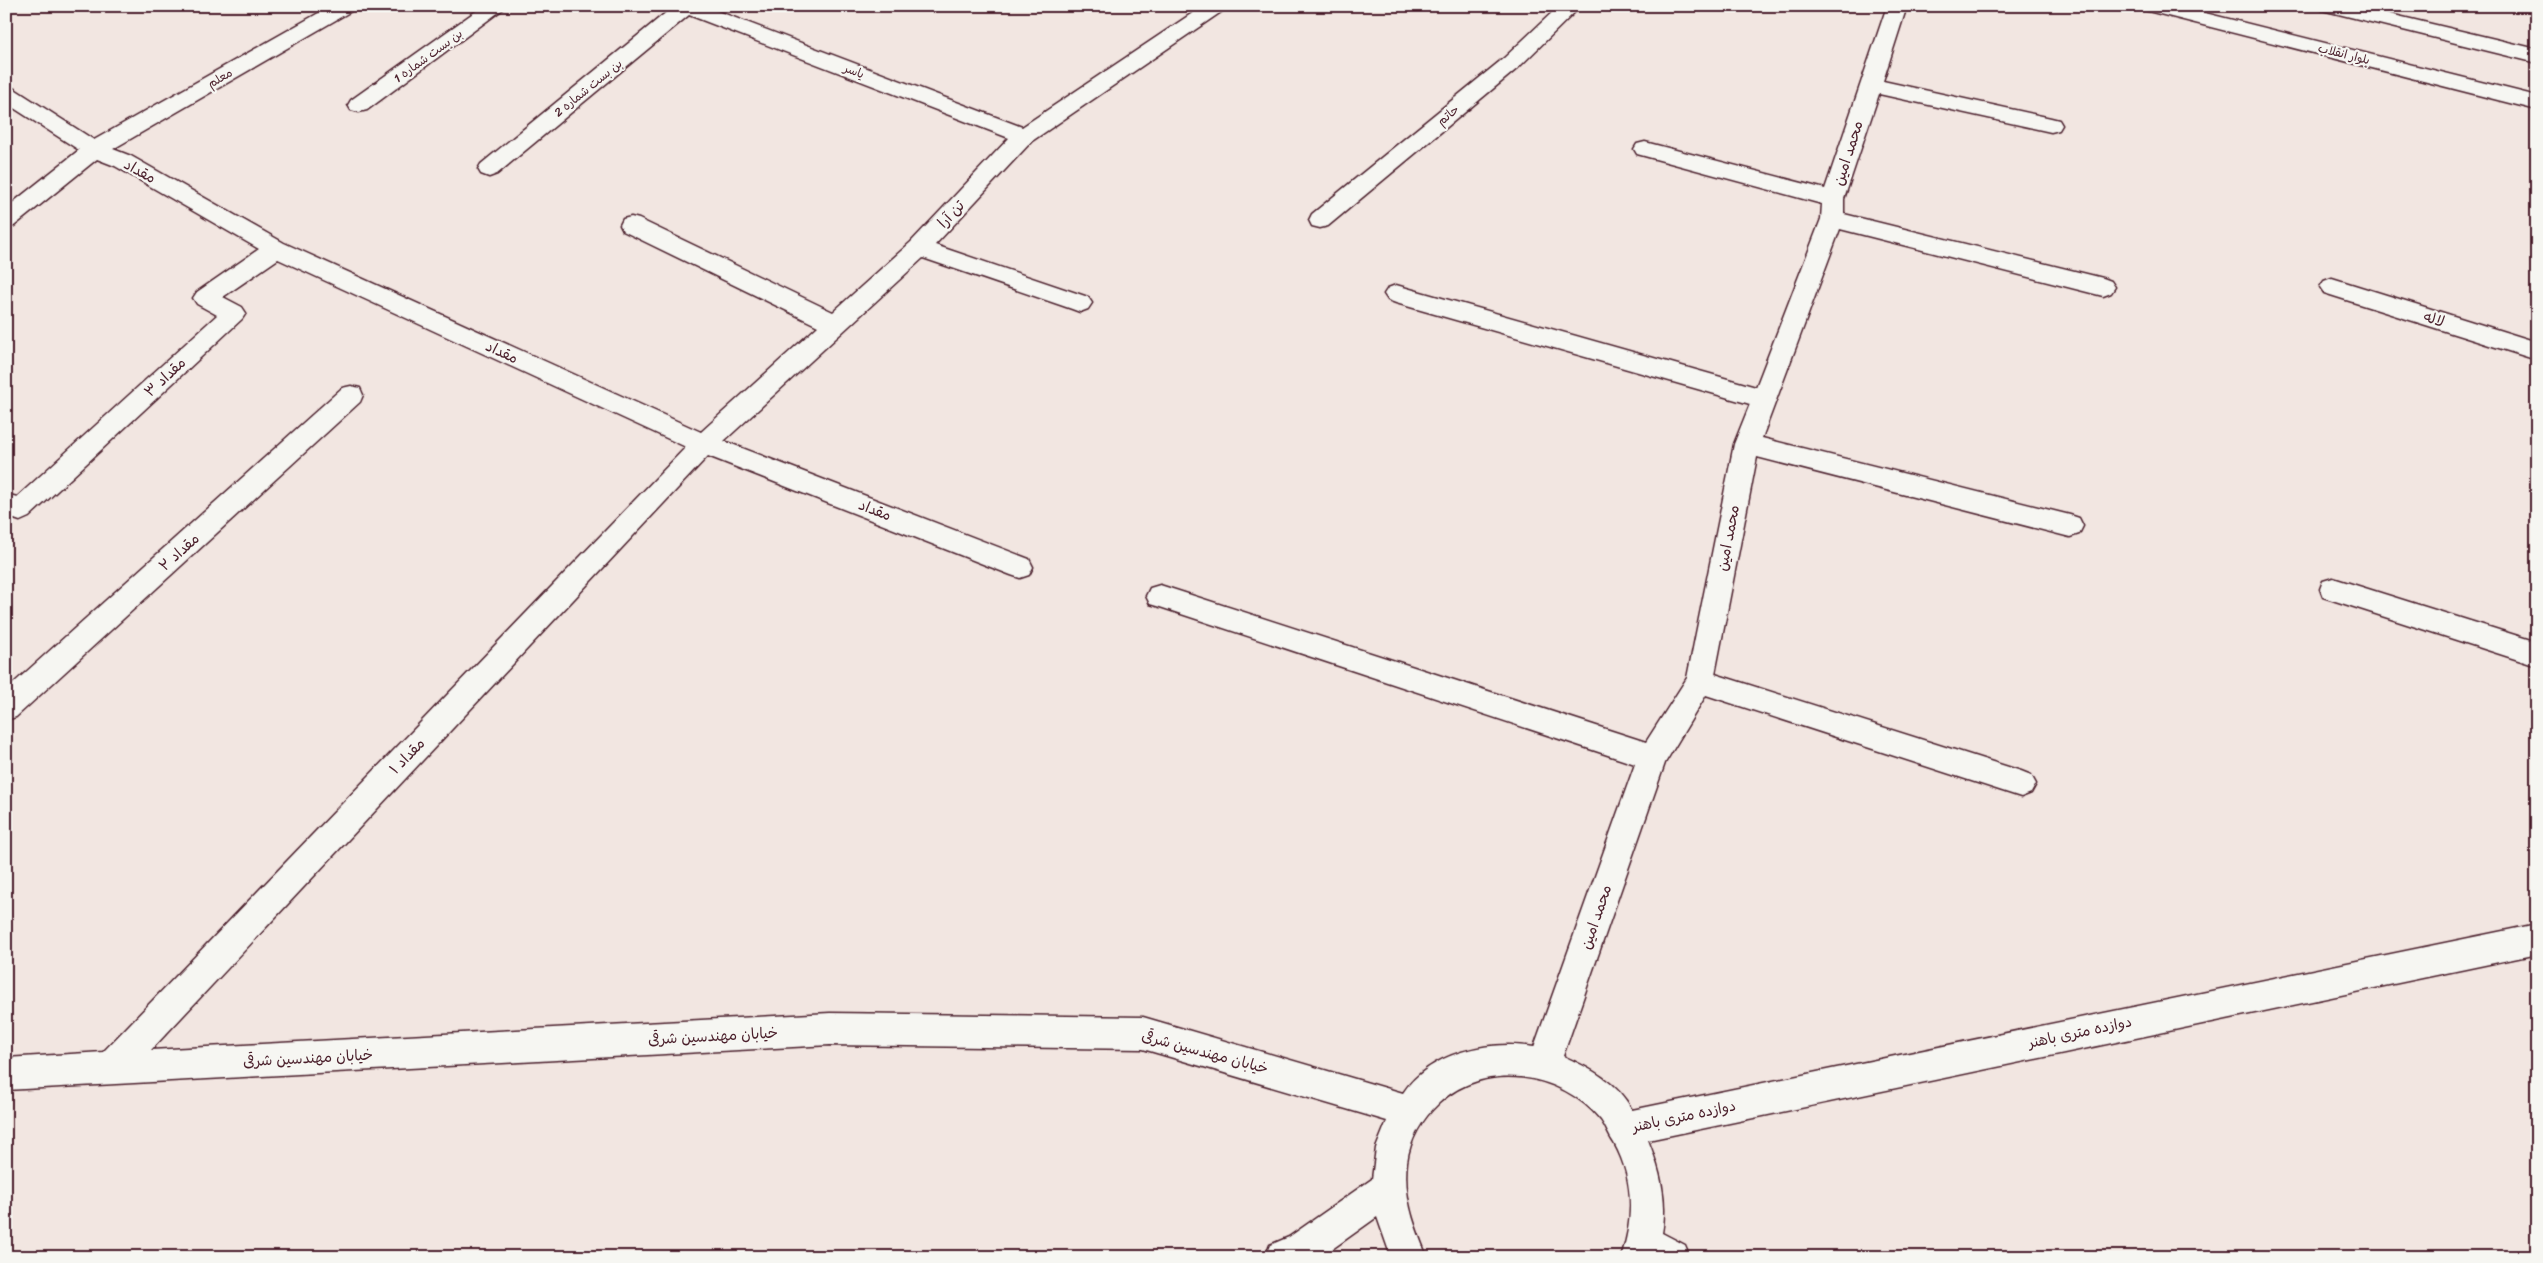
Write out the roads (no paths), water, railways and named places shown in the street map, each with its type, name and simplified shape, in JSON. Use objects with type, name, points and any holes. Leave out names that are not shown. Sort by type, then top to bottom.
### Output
[{"type":"street","name":"معلم","points":[[6,220],[94,150],[346,6]]},
{"type":"street","name":"بن بست شماره 1","points":[[360,105],[497,6]]},
{"type":"street","name":"یاسر","points":[[685,6],[1024,136]]},
{"type":"street","name":"بن بست شماره 2","points":[[490,169],[685,6]]},
{"type":"street","name":"تن آرا","points":[[704,444],[919,248],[1024,136],[1217,6]]},
{"type":"street","name":"حاتم","points":[[1320,220],[1511,63],[1571,6]]},
{"type":"street","name":"محمد امین","points":[[1544,1063],[1652,757],[1700,681],[1747,444],[1832,209],[1870,85],[1897,6]]},
{"type":"street","name":"بلوار انقلاب","points":[[2152,6],[2537,103]]},
{"type":"street","points":[[2329,6],[2537,56]]},
{"type":"street","points":[[1870,85],[2051,125]]},
{"type":"street","name":"مقداد","points":[[6,93],[94,150],[123,160],[276,249],[704,444],[1020,567]]},
{"type":"street","points":[[1645,149],[1832,209],[2103,287]]},
{"type":"street","points":[[632,225],[836,324]]},
{"type":"street","points":[[919,248],[1080,303]]},
{"type":"street","name":"مقداد ۳","points":[[6,504],[20,510],[234,313],[205,298],[276,249]]},
{"type":"street","name":"لاله","points":[[2332,287],[2537,351]]},
{"type":"street","points":[[1396,294],[1763,398]]},
{"type":"street","name":"مقداد ۲","points":[[6,708],[351,395]]},
{"type":"street","name":"مقداد ۱","points":[[110,1068],[704,444]]},
{"type":"street","points":[[1747,444],[2070,526]]},
{"type":"street","points":[[2333,589],[2537,654]]},
{"type":"street","points":[[1160,596],[1652,757]]},
{"type":"street","points":[[1700,681],[2021,784]]},
{"type":"street","name":"دوازده متری باهنر","points":[[1624,1128],[2537,939]]},
{"type":"street","name":"خیابان مهندسین شرقی","points":[[6,1074],[830,1029],[1143,1032],[1409,1111]]},
{"type":"street","points":[[1410,1257],[1398,1236],[1388,1189],[1393,1147],[1409,1111],[1435,1082],[1468,1064],[1505,1058],[1544,1063],[1581,1081],[1612,1108],[1637,1148],[1648,1194],[1652,1252]]},
{"type":"street","points":[[1291,1255],[1388,1189]]}]
